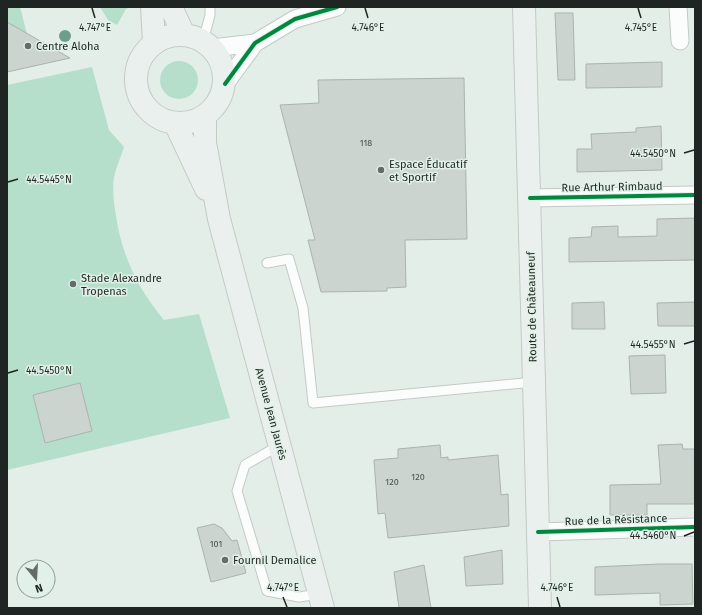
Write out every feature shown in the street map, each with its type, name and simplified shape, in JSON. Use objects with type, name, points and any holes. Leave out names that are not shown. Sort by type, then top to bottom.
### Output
[{"type":"main road","points":[[152,7],[154,43]]},
{"type":"main road","points":[[171,7],[199,41],[220,58],[224,70],[225,84],[222,97],[215,108],[205,117],[193,122],[165,122],[154,115],[144,105],[138,93],[136,79],[138,66],[144,53],[154,43],[167,37],[199,41]]},
{"type":"main road","name":"Route de Châteauneuf","points":[[524,7],[540,608]]},
{"type":"main road","name":"Avenue Jean Jaurès","points":[[205,117],[205,143],[219,219],[321,601]]},
{"type":"main road","name":"Avenue Jean Jaurès","points":[[175,123],[219,219]]},
{"type":"street","points":[[225,84],[255,43],[295,19],[337,7]]},
{"type":"street","points":[[678,7],[680,41]]},
{"type":"street","points":[[199,41],[255,43]]},
{"type":"street","name":"Rue Arthur Rimbaud","points":[[530,198],[695,195]]},
{"type":"street","name":"Rue de la Résistance","points":[[538,532],[695,527]]},
{"type":"lane","points":[[199,41],[210,15],[210,7]]},
{"type":"lane","points":[[267,263],[289,260],[303,308],[313,403],[534,382]]},
{"type":"lane","points":[[280,445],[245,466],[237,491],[267,591],[321,601]]},
{"type":"green space","name":"Centre Aloha","points":[[7,7],[20,7],[27,34],[70,58],[7,72]]},
{"type":"green space","points":[[100,7],[132,7],[126,9],[117,25],[108,20]]},
{"type":"green space","points":[[179,61],[192,67],[198,80],[192,93],[179,99],[166,93],[160,80],[166,67]]},
{"type":"green space","name":"Stade Alexandre Tropenas","points":[[92,67],[109,130],[124,147],[115,173],[113,191],[122,245],[132,271],[146,296],[164,320],[199,314],[230,418],[7,470],[7,85]]},
{"type":"building","points":[[555,13],[573,13],[575,80],[558,80]]},
{"type":"building","name":"Centre Aloha","points":[[7,22],[70,58],[7,72]]},
{"type":"building","points":[[662,62],[662,87],[586,88],[586,64]]},
{"type":"building","name":"Espace Éducatif et Sportif","points":[[464,78],[467,239],[405,240],[406,287],[387,288],[387,291],[321,292],[308,240],[315,240],[280,105],[319,103],[318,80]]},
{"type":"building","points":[[661,126],[662,170],[577,172],[577,149],[592,149],[591,134],[636,132],[636,128]]},
{"type":"building","points":[[695,218],[695,260],[569,262],[569,238],[591,237],[592,227],[618,226],[618,237],[657,236],[657,219]]},
{"type":"building","points":[[604,302],[605,329],[572,329],[572,303]]},
{"type":"building","points":[[695,302],[695,326],[658,326],[657,303]]},
{"type":"building","points":[[665,355],[666,393],[631,394],[629,356]]},
{"type":"building","points":[[80,383],[92,431],[45,443],[33,395]]},
{"type":"building","points":[[682,444],[683,449],[695,449],[695,504],[647,504],[647,515],[610,515],[610,485],[661,484],[658,445]]},
{"type":"building","points":[[440,445],[441,458],[448,457],[448,460],[498,455],[501,495],[508,494],[509,526],[388,538],[385,513],[378,514],[374,460],[398,458],[398,449]]},
{"type":"building","points":[[214,524],[222,528],[232,541],[237,540],[246,573],[211,582],[197,528]]},
{"type":"building","points":[[502,550],[503,584],[466,586],[464,557]]},
{"type":"building","points":[[692,564],[693,604],[660,605],[660,593],[595,595],[595,567]]},
{"type":"building","points":[[424,565],[431,608],[399,608],[394,572]]},
{"type":"cycle path","points":[[225,84],[255,43],[295,19],[337,7]]},
{"type":"cycle path","points":[[530,198],[695,195]]},
{"type":"cycle path","points":[[538,532],[695,527]]},
{"type":"place","name":"Centre Aloha","points":[[28,46]]},
{"type":"place","name":"Espace Éducatif et Sportif","points":[[381,170]]},
{"type":"place","name":"Stade Alexandre Tropenas","points":[[73,284]]},
{"type":"place","name":"Fournil Demalice","points":[[225,560]]}]
